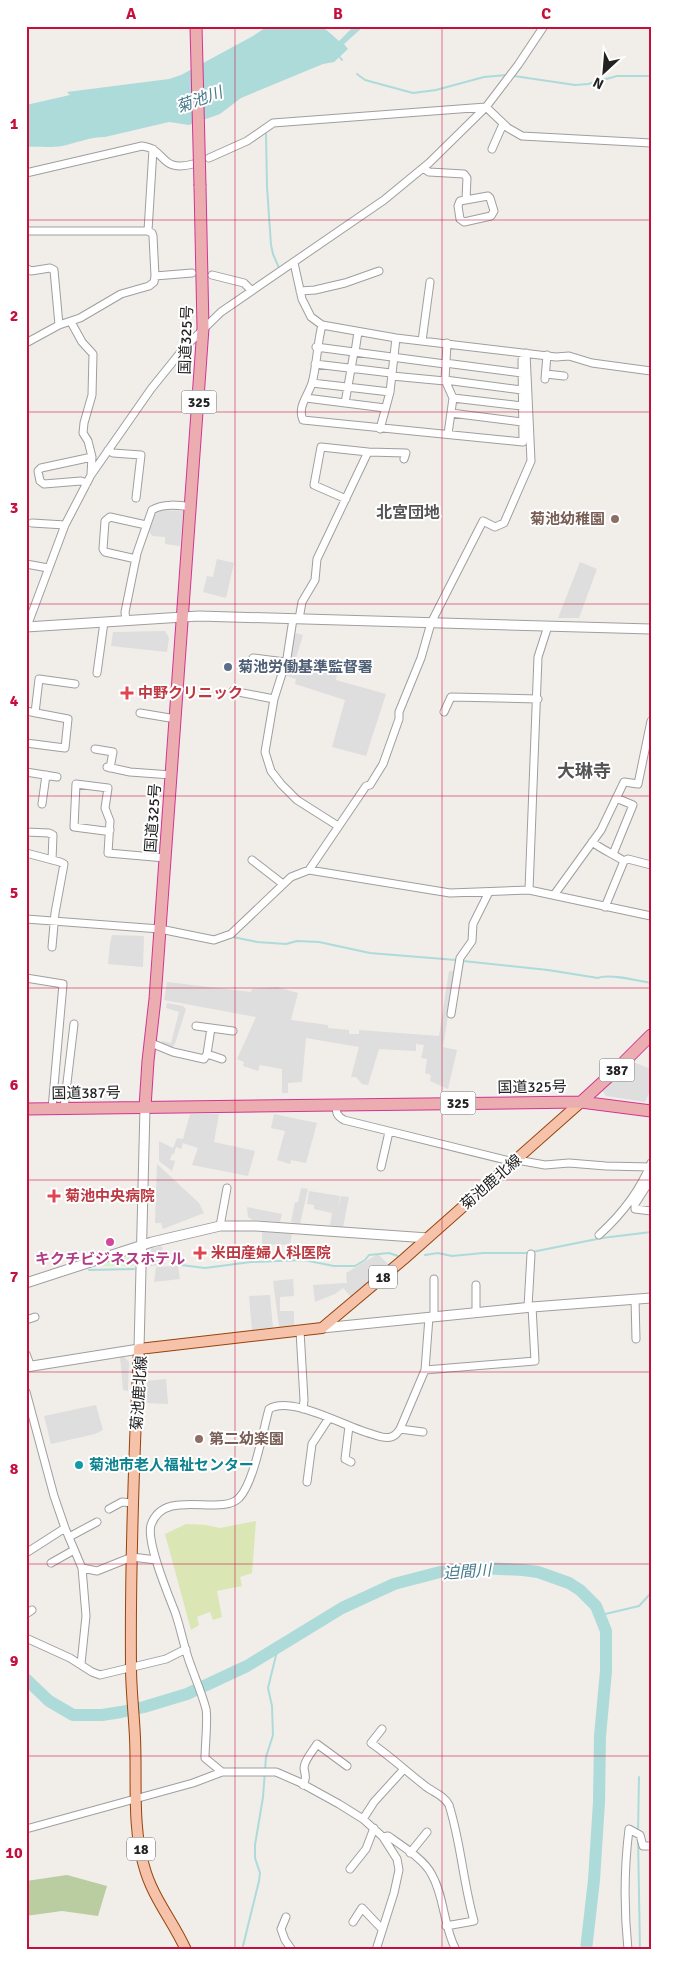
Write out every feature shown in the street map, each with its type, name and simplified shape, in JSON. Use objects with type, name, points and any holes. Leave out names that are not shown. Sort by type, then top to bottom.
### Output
[{"type":"highway","name":"国道325号","points":[[196,26],[203,328],[176,719],[148,1061],[146,1107],[581,1102],[651,1111]]},
{"type":"highway","name":"387","points":[[581,1102],[651,1035]]},
{"type":"highway","name":"国道387号","points":[[26,1109],[146,1107]]},
{"type":"main road","name":"菊池鹿北線","points":[[186,1950],[179,1933],[157,1900],[143,1866],[136,1799],[131,1668],[132,1557],[139,1349],[322,1328],[354,1303],[581,1102]]},
{"type":"street","points":[[544,26],[518,65],[486,106],[422,168],[384,200],[221,312],[184,348],[151,389],[86,483],[65,525],[27,628],[183,617],[651,629]]},
{"type":"street","points":[[486,106],[503,124],[522,136],[651,142]]},
{"type":"street","points":[[209,158],[236,147],[273,123],[486,106]]},
{"type":"street","points":[[492,149],[503,124]]},
{"type":"street","points":[[26,173],[142,146],[153,149],[168,164],[183,167],[193,164]]},
{"type":"street","points":[[148,231],[153,149]]},
{"type":"street","points":[[422,168],[429,172],[464,174],[467,178],[466,199]]},
{"type":"street","points":[[488,196],[494,211],[491,216],[464,222],[460,219],[458,206],[460,202],[466,199],[488,196]]},
{"type":"street","points":[[26,232],[148,231],[153,236],[155,276],[154,282],[150,286],[122,294],[71,322],[59,325],[26,343]]},
{"type":"street","points":[[294,263],[300,291],[308,312],[322,325],[396,338],[547,356],[569,356],[592,362],[651,371]]},
{"type":"street","points":[[26,268],[31,271],[50,268],[54,270],[59,325]]},
{"type":"street","points":[[300,291],[330,287],[379,271]]},
{"type":"street","points":[[155,276],[192,273]]},
{"type":"street","points":[[212,275],[244,283],[251,290]]},
{"type":"street","points":[[422,341],[430,282]]},
{"type":"street","points":[[71,322],[82,342],[93,354],[92,395],[83,433],[88,441],[92,458],[91,475]]},
{"type":"street","points":[[322,325],[316,347],[312,383],[300,414],[303,420],[523,442],[522,373],[524,352]]},
{"type":"street","points":[[345,403],[358,332]]},
{"type":"street","points":[[380,429],[390,392],[396,338]]},
{"type":"street","points":[[447,344],[445,380],[452,398],[448,434]]},
{"type":"street","points":[[316,347],[522,373]]},
{"type":"street","points":[[309,870],[383,764],[399,719],[399,712],[421,658],[431,623],[483,521],[495,527],[504,523],[531,461],[524,352]]},
{"type":"street","points":[[547,356],[546,376],[564,376]]},
{"type":"street","points":[[315,364],[522,390]]},
{"type":"street","points":[[312,383],[390,392]]},
{"type":"street","points":[[306,398],[385,408]]},
{"type":"street","points":[[452,398],[522,406]]},
{"type":"street","points":[[451,413],[522,422]]},
{"type":"street","points":[[346,499],[314,485],[321,446],[368,452],[405,453]]},
{"type":"street","points":[[108,450],[114,453],[141,455],[136,498]]},
{"type":"street","points":[[338,826],[297,800],[270,771],[265,752],[274,699],[296,619],[302,602],[314,580],[318,559],[368,452]]},
{"type":"street","points":[[86,483],[81,481],[44,484],[40,481],[38,471],[41,468],[92,458]]},
{"type":"street","points":[[126,621],[125,612],[136,559],[152,510],[157,507],[177,505],[191,507]]},
{"type":"street","points":[[136,559],[105,552],[103,549],[105,521],[110,517],[146,525]]},
{"type":"street","points":[[32,523],[65,525]]},
{"type":"street","points":[[26,564],[48,568]]},
{"type":"street","points":[[97,673],[104,622]]},
{"type":"street","points":[[529,890],[538,699],[538,656],[548,626]]},
{"type":"street","points":[[253,658],[285,662]]},
{"type":"street","points":[[35,713],[39,679],[75,684]]},
{"type":"street","points":[[233,691],[274,699]]},
{"type":"street","points":[[444,712],[451,697],[538,699]]},
{"type":"street","points":[[26,743],[65,748],[68,719],[27,713]]},
{"type":"street","points":[[140,713],[176,719]]},
{"type":"street","points":[[554,895],[601,830],[624,782],[638,784],[651,721]]},
{"type":"street","points":[[95,749],[112,752],[108,768],[171,776]]},
{"type":"street","points":[[26,772],[57,776]]},
{"type":"street","points":[[42,804],[46,775]]},
{"type":"street","points":[[110,830],[74,827],[76,784],[108,788],[105,808],[110,821],[110,830],[108,853],[165,858]]},
{"type":"street","points":[[613,854],[633,805],[616,798]]},
{"type":"street","points":[[26,832],[49,833],[53,835],[52,860]]},
{"type":"street","points":[[592,842],[607,853],[613,854],[624,861],[628,860],[651,865]]},
{"type":"street","points":[[26,853],[64,864],[52,946]]},
{"type":"street","points":[[252,860],[283,884]]},
{"type":"street","points":[[605,906],[624,861]]},
{"type":"street","points":[[26,918],[160,929],[214,940],[220,939],[242,925],[291,877],[309,870],[450,893],[529,890],[651,916]]},
{"type":"street","points":[[451,1014],[460,958],[472,941],[473,924],[489,892]]},
{"type":"street","points":[[26,978],[63,984],[58,1108]]},
{"type":"street","points":[[58,1108],[74,1024]]},
{"type":"street","points":[[196,1026],[233,1031]]},
{"type":"street","points":[[150,1043],[173,1052],[204,1059],[207,1054],[210,1028]]},
{"type":"street","points":[[207,1054],[222,1059]]},
{"type":"street","points":[[336,1105],[338,1117],[344,1120],[516,1161],[545,1166],[569,1163],[606,1166],[650,1166],[641,1185],[629,1202],[615,1220],[599,1235]]},
{"type":"street","points":[[26,1354],[29,1367],[139,1349],[146,1107]]},
{"type":"street","points":[[381,1167],[389,1132]]},
{"type":"street","points":[[651,1179],[635,1204],[635,1209],[651,1211]]},
{"type":"street","points":[[220,1226],[227,1188]]},
{"type":"street","points":[[26,1283],[142,1246],[220,1226],[256,1226],[428,1238]]},
{"type":"street","points":[[425,1370],[535,1361],[530,1307],[531,1254]]},
{"type":"street","points":[[222,1772],[205,1758],[206,1709],[156,1560],[150,1530],[156,1516],[171,1507],[195,1504],[226,1505],[239,1499],[256,1462],[269,1408],[274,1406],[281,1405],[303,1409],[363,1432],[390,1438],[395,1436],[400,1429],[425,1370],[432,1317],[434,1279]]},
{"type":"street","points":[[476,1285],[476,1312]]},
{"type":"street","points":[[635,1298],[636,1339]]},
{"type":"street","points":[[322,1328],[530,1307],[651,1298]]},
{"type":"street","points":[[26,1320],[35,1317]]},
{"type":"street","points":[[300,1331],[303,1409]]},
{"type":"street","points":[[26,1392],[54,1496],[82,1568],[86,1616],[81,1664]]},
{"type":"street","points":[[307,1482],[312,1444],[329,1418]]},
{"type":"street","points":[[349,1426],[345,1459],[351,1462]]},
{"type":"street","points":[[400,1429],[423,1432]]},
{"type":"street","points":[[109,1509],[122,1502],[134,1503]]},
{"type":"street","points":[[69,1537],[97,1522]]},
{"type":"street","points":[[26,1553],[65,1528]]},
{"type":"street","points":[[51,1563],[74,1550]]},
{"type":"street","points":[[82,1568],[96,1571],[132,1557],[156,1560]]},
{"type":"street","points":[[26,1638],[100,1675],[166,1659],[186,1648]]},
{"type":"street","points":[[382,1729],[371,1743],[425,1786],[446,1800],[452,1816],[460,1849],[463,1876],[474,1921],[446,1926]]},
{"type":"street","points":[[304,1785],[307,1776],[304,1768],[317,1744],[347,1766]]},
{"type":"street","points":[[363,1819],[374,1802],[404,1769]]},
{"type":"street","points":[[26,1829],[213,1777],[222,1772],[276,1772],[304,1785],[363,1819],[384,1838],[397,1860],[399,1870],[394,1893],[376,1950]]},
{"type":"street","points":[[350,1869],[366,1849],[374,1828]]},
{"type":"street","points":[[628,1950],[625,1879],[629,1829],[640,1835],[643,1846],[651,1846]]},
{"type":"street","points":[[410,1853],[426,1832]]},
{"type":"street","points":[[384,1838],[388,1836],[410,1853],[433,1876],[453,1949]]},
{"type":"street","points":[[353,1922],[362,1908],[382,1930]]},
{"type":"street","points":[[286,1917],[281,1929],[285,1940],[292,1950]]},
{"type":"green space","points":[[132,1256],[135,1258],[134,1266],[102,1266],[102,1264]]},
{"type":"green space","points":[[256,1521],[252,1573],[240,1577],[242,1586],[217,1591],[222,1617],[213,1620],[210,1612],[197,1617],[199,1625],[191,1630],[165,1534],[186,1524],[220,1528]]},
{"type":"green space","points":[[67,1875],[107,1886],[98,1916],[62,1911],[26,1916],[26,1881]]},
{"type":"shaded area","points":[[157,510],[184,511],[180,546],[165,544],[165,537],[152,536],[148,529]]},
{"type":"shaded area","points":[[217,559],[234,563],[226,598],[203,592],[207,576],[213,577]]},
{"type":"shaded area","points":[[580,562],[597,569],[579,618],[558,618]]},
{"type":"shaded area","points":[[165,631],[169,638],[167,652],[111,646],[113,632]]},
{"type":"shaded area","points":[[296,633],[303,635],[296,658],[337,674],[336,680],[386,694],[366,756],[332,747],[345,700],[295,684],[296,679],[284,675]]},
{"type":"shaded area","points":[[112,935],[144,936],[143,967],[108,964]]},
{"type":"shaded area","points":[[449,971],[455,971],[443,1047],[457,1050],[448,1089],[430,1081],[431,1075],[425,1073],[427,1059],[421,1058],[424,1045],[416,1044],[416,1051],[379,1049],[368,1085],[362,1084],[356,1077],[351,1077],[359,1047],[306,1038],[302,1082],[288,1083],[288,1093],[282,1093],[282,1069],[260,1065],[258,1071],[243,1066],[244,1062],[237,1059],[256,1017],[164,1000],[167,982],[251,992],[252,989],[277,987],[298,993],[291,1020],[328,1025],[328,1028],[349,1030],[349,1034],[359,1034],[359,1030],[439,1036]]},
{"type":"shaded area","points":[[167,1003],[183,1006],[186,1009],[175,1044],[171,1049],[160,1046],[162,1041],[171,1043],[179,1012],[166,1008]]},
{"type":"shaded area","points":[[633,1062],[651,1069],[651,1094],[649,1093],[645,1102],[606,1096],[602,1090]]},
{"type":"shaded area","points":[[190,1114],[219,1114],[214,1142],[255,1151],[248,1176],[192,1165],[198,1148],[183,1143],[181,1149],[176,1147],[174,1154],[172,1154],[170,1160],[175,1161],[172,1171],[159,1161],[159,1141],[173,1148],[177,1138],[183,1139]]},
{"type":"shaded area","points":[[274,1114],[317,1123],[306,1163],[291,1160],[290,1164],[277,1160],[285,1131],[271,1128]]},
{"type":"shaded area","points":[[157,1164],[199,1203],[204,1213],[163,1229],[161,1223],[155,1223]]},
{"type":"shaded area","points":[[301,1188],[308,1189],[300,1224],[291,1222],[295,1202],[298,1202]]},
{"type":"shaded area","points":[[309,1191],[340,1196],[338,1208],[341,1196],[349,1197],[343,1227],[330,1225],[332,1213],[314,1209],[314,1205],[307,1204]]},
{"type":"shaded area","points":[[247,1207],[282,1214],[280,1222],[253,1220],[248,1217]]},
{"type":"shaded area","points":[[262,1232],[292,1234],[290,1245],[262,1244]]},
{"type":"shaded area","points":[[162,1246],[165,1264],[148,1267],[148,1253],[152,1248]]},
{"type":"shaded area","points":[[378,1254],[389,1265],[352,1298],[343,1288],[335,1294],[315,1302],[313,1285],[347,1283],[346,1273]]},
{"type":"shaded area","points":[[178,1266],[180,1279],[154,1282],[156,1267]]},
{"type":"shaded area","points":[[293,1279],[294,1296],[280,1297],[280,1311],[294,1311],[294,1325],[279,1327],[273,1281]]},
{"type":"shaded area","points":[[270,1295],[273,1328],[252,1330],[249,1296]]},
{"type":"shaded area","points":[[120,1357],[124,1357],[129,1362],[128,1391],[123,1390]]},
{"type":"shaded area","points":[[166,1379],[168,1404],[147,1403],[147,1381]]},
{"type":"shaded area","points":[[96,1405],[103,1430],[95,1434],[51,1444],[44,1416]]},
{"type":"water","name":"菊池川","points":[[268,26],[322,26],[339,41],[354,26],[364,26],[344,44],[348,49],[334,62],[323,64],[241,98],[220,114],[189,125],[169,122],[62,146],[26,147],[26,105],[70,95],[67,92],[169,79],[181,75]]},
{"type":"waterway","points":[[338,55],[342,60]]},
{"type":"waterway","points":[[357,74],[365,80],[413,93],[436,90],[484,77],[507,75]]},
{"type":"waterway","points":[[514,76],[575,85],[588,84],[617,76],[651,76]]},
{"type":"waterway","points":[[266,134],[271,245],[279,268]]},
{"type":"waterway","points":[[233,937],[257,942],[286,944],[297,941],[319,942],[370,953],[456,960]]},
{"type":"waterway","points":[[463,961],[548,970],[598,978],[609,976],[651,983]]},
{"type":"waterway","points":[[425,1255],[438,1253],[452,1256],[483,1253],[527,1253],[602,1238],[651,1232]]},
{"type":"waterway","points":[[181,1265],[205,1268],[251,1262],[304,1260],[334,1266],[355,1266],[369,1255],[389,1253],[398,1256]]},
{"type":"waterway","points":[[89,1270],[134,1269]]},
{"type":"waterway","name":"迫間川","points":[[26,1679],[49,1701],[73,1715],[102,1715],[121,1712],[187,1694],[247,1666],[342,1608],[394,1584],[440,1572],[481,1568],[538,1572],[569,1583],[580,1590],[596,1606],[606,1631],[606,1671],[600,1736],[599,1802],[594,1880],[586,1950]]},
{"type":"waterway","points":[[601,1615],[639,1606],[651,1593]]},
{"type":"waterway","points":[[242,1950],[260,1873],[255,1858],[255,1845],[263,1797],[266,1757],[273,1735],[272,1706],[268,1688],[278,1647]]},
{"type":"waterway","points":[[638,1832],[639,1777]]},
{"type":"waterway","points":[[638,1837],[640,1950]]},
{"type":"place","name":"菊池幼稚園","points":[[615,519]]},
{"type":"place","name":"菊池労働基準監督署","points":[[228,667]]},
{"type":"place","name":"中野クリニック","points":[[127,693]]},
{"type":"place","name":"菊池中央病院","points":[[54,1196]]},
{"type":"place","name":"キクチビジネスホテル","points":[[110,1242]]},
{"type":"place","name":"米田産婦人科医院","points":[[200,1253]]},
{"type":"place","name":"第二幼楽園","points":[[199,1439]]},
{"type":"place","name":"菊池市老人福祉センター","points":[[79,1465]]},
{"type":"district","name":"北宮団地","points":[[408,512]]},
{"type":"district","name":"大琳寺","points":[[584,771]]}]
